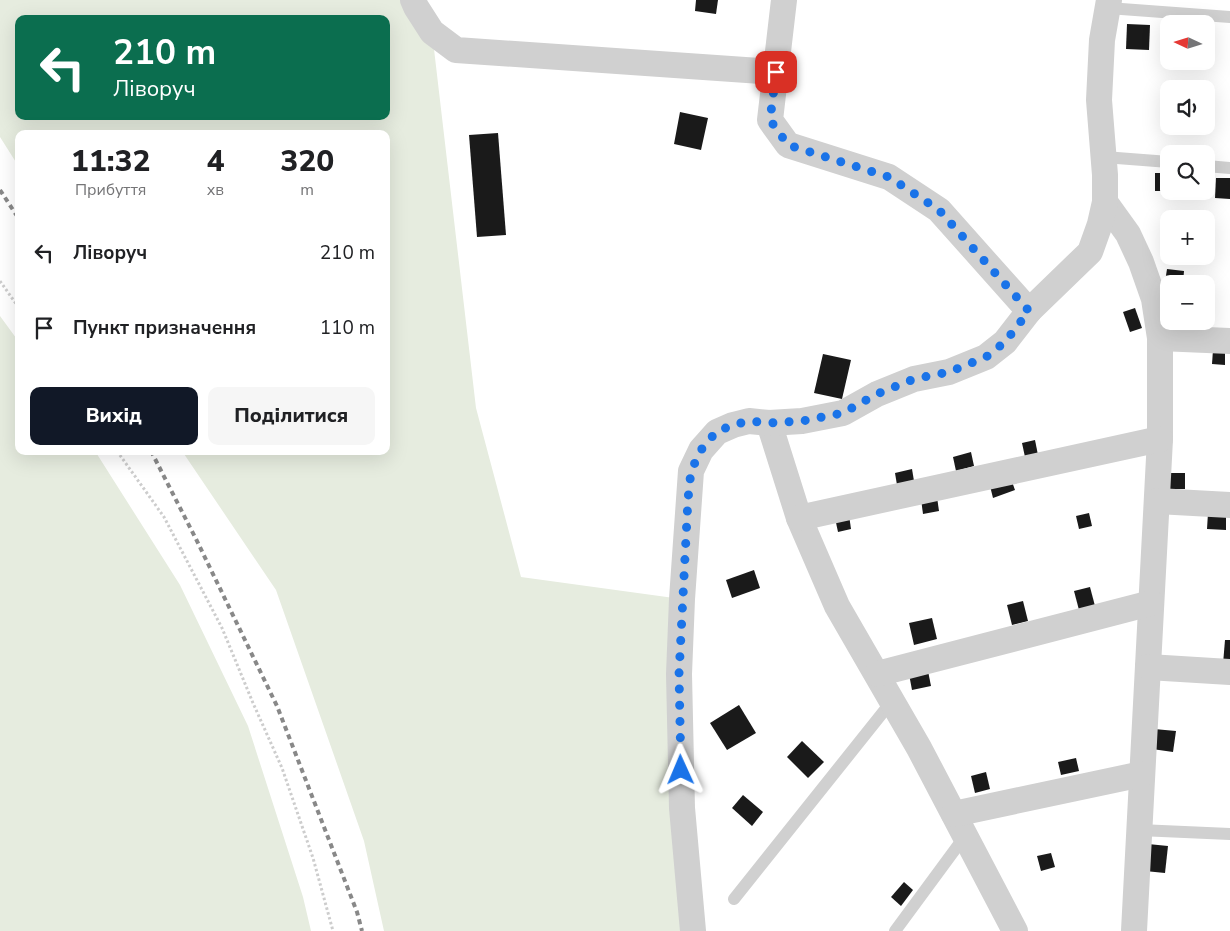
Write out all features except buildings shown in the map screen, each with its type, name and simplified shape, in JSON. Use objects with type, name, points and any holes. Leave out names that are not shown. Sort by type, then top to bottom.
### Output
[{"type":"street","points":[[413,0],[432,32],[456,50],[776,72]]},
{"type":"street","points":[[784,0],[770,120],[788,145],[889,177],[939,210],[1029,311]]},
{"type":"street","points":[[693,931],[682,808],[679,674],[682,590],[691,471],[701,450],[716,432],[733,425],[749,421],[769,423],[802,421],[843,413],[877,394],[914,379],[949,372],[986,357],[1005,342],[1029,311],[1090,252],[1100,224],[1105,202],[1104,157],[1099,100],[1102,40],[1108,4]]},
{"type":"street","points":[[1105,202],[1128,234],[1141,262],[1154,299],[1160,338],[1160,440],[1134,931]]},
{"type":"street","points":[[1160,338],[1230,342]]},
{"type":"street","points":[[769,423],[799,518],[837,606],[919,748],[1015,931]]},
{"type":"street","points":[[799,518],[1160,440]]},
{"type":"street","points":[[1156,501],[1230,505]]},
{"type":"street","points":[[877,674],[1151,603]]},
{"type":"street","points":[[1148,667],[1230,672]]},
{"type":"street","points":[[959,825],[1142,774]]},
{"type":"lane","points":[[1108,4],[1230,17]]},
{"type":"lane","points":[[1104,157],[1160,161]]},
{"type":"lane","points":[[1215,167],[1230,168]]},
{"type":"lane","points":[[734,898],[892,701]]},
{"type":"lane","points":[[895,931],[959,825]]},
{"type":"lane","points":[[1139,830],[1230,834]]},
{"type":"path","points":[[0,281],[15,302]]},
{"type":"path","points":[[120,455],[164,517],[222,628],[282,768],[313,858],[333,931]]},
{"type":"shaded area","points":[[0,0],[413,0],[432,32],[476,408],[521,577],[674,598],[686,931],[384,931],[364,841],[276,590],[185,455],[390,455],[390,130],[15,130],[15,161],[0,137]]},
{"type":"shaded area","points":[[0,316],[15,337],[15,455],[98,455],[180,585],[248,726],[303,897],[311,931],[0,931]]},
{"type":"railway","points":[[0,190],[15,213]]},
{"type":"railway","points":[[153,455],[277,706],[357,912],[362,931]]},
{"type":"route","points":[[681,770],[679,674],[688,499],[691,471],[701,450],[716,432],[733,425],[749,421],[769,423],[802,421],[843,413],[877,394],[914,379],[949,372],[986,357],[1005,342],[1029,311],[939,210],[889,177],[788,145],[770,120],[776,72]]}]
